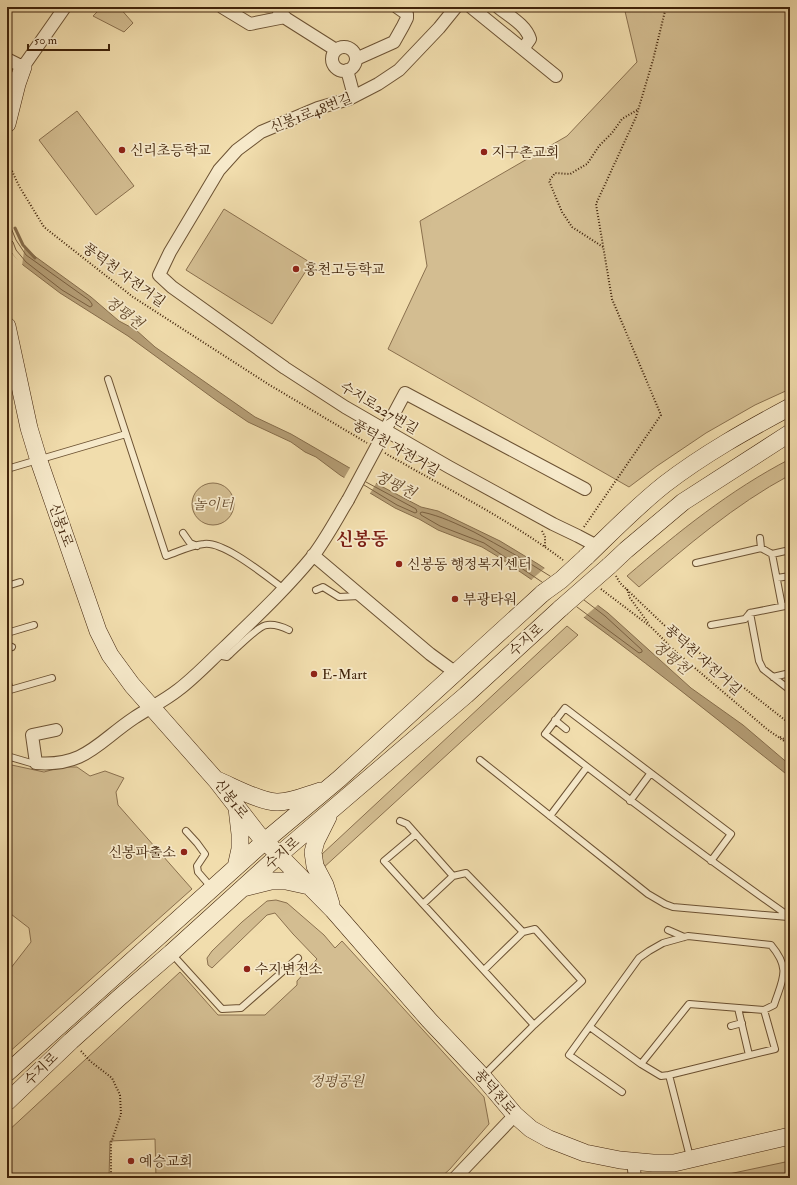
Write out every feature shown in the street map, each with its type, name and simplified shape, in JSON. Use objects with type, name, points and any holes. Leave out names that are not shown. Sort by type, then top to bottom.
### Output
[{"type":"main road","points":[[7,76],[23,67]]},
{"type":"main road","points":[[7,96],[23,67]]},
{"type":"main road","points":[[7,124],[23,67]]},
{"type":"main road","name":"신봉1로","points":[[7,326],[29,428],[38,461],[104,643],[118,668],[216,780],[236,808],[278,855]]},
{"type":"main road","points":[[591,552],[639,506],[665,484],[748,429],[790,407]]},
{"type":"main road","points":[[609,566],[683,502],[790,433]]},
{"type":"main road","name":"수지로","points":[[7,1073],[264,841],[328,788],[591,552]]},
{"type":"main road","name":"수지로","points":[[7,1102],[120,996],[171,953],[278,855],[466,695],[609,566]]},
{"type":"main road","points":[[216,780],[256,797],[277,802],[291,800],[328,788]]},
{"type":"main road","points":[[236,808],[240,834],[240,848],[236,867]]},
{"type":"main road","points":[[333,910],[315,866],[313,852],[321,830],[334,808]]},
{"type":"main road","name":"풍덕천로","points":[[278,855],[333,910],[429,1020],[483,1076],[515,1115],[531,1129],[548,1139],[585,1153],[620,1160],[674,1163],[790,1136]]},
{"type":"main road","points":[[241,889],[271,881],[286,881],[309,886]]},
{"type":"street","points":[[7,59],[23,67],[65,7]]},
{"type":"street","points":[[222,7],[250,24],[282,16],[336,50]]},
{"type":"street","points":[[356,59],[394,42],[407,18],[407,14],[397,7]]},
{"type":"street","name":"신봉1로48번길","points":[[159,275],[170,252],[219,170],[237,150],[261,132],[318,108],[354,96],[378,84],[399,70],[439,28],[456,7]]},
{"type":"street","points":[[472,7],[556,76]]},
{"type":"street","points":[[498,7],[521,25],[528,33],[530,39],[523,49]]},
{"type":"street","points":[[347,47],[354,52],[356,59],[354,66],[347,70],[339,70],[333,64],[332,56],[336,50],[347,47]]},
{"type":"street","points":[[347,70],[354,96]]},
{"type":"street","name":"수지로227번길","points":[[159,275],[172,287],[286,368],[345,406],[553,524],[578,536],[591,552]]},
{"type":"street","points":[[56,730],[32,735],[36,763],[52,764],[64,762],[86,754],[134,718],[152,708],[178,690],[217,655],[284,589],[313,555],[348,500],[378,447],[385,430],[405,393],[584,489]]},
{"type":"street","points":[[313,555],[430,654],[456,673]]},
{"type":"street","points":[[454,1178],[515,1115]]},
{"type":"street","points":[[633,1161],[635,1178]]},
{"type":"lane","points":[[108,379],[166,556],[197,546],[209,544],[226,549],[284,589]]},
{"type":"lane","points":[[7,469],[126,434]]},
{"type":"lane","points":[[183,533],[190,543],[197,546]]},
{"type":"lane","points":[[760,538],[761,548]]},
{"type":"lane","points":[[696,563],[761,548],[772,554],[790,550]]},
{"type":"lane","points":[[772,554],[782,606]]},
{"type":"lane","points":[[777,578],[790,576]]},
{"type":"lane","points":[[7,586],[20,582]]},
{"type":"lane","points":[[316,590],[322,587],[340,597],[351,595],[363,596]]},
{"type":"lane","points":[[711,625],[745,620],[750,613],[790,605]]},
{"type":"lane","points":[[750,613],[759,661],[763,669],[790,690]]},
{"type":"lane","points":[[7,633],[34,625]]},
{"type":"lane","points":[[217,655],[227,657],[258,629],[266,625],[282,627],[290,630]]},
{"type":"lane","points":[[773,677],[790,673]]},
{"type":"lane","points":[[7,680],[10,690],[52,678]]},
{"type":"lane","points":[[480,760],[648,894],[665,904],[672,907],[790,917],[711,861],[630,801],[545,734],[565,708],[730,834],[718,847],[711,861]]},
{"type":"lane","points":[[555,720],[566,729]]},
{"type":"lane","points":[[7,756],[31,762]]},
{"type":"lane","points":[[550,816],[587,767]]},
{"type":"lane","points":[[630,801],[650,774]]},
{"type":"lane","points":[[400,821],[408,824],[453,876]]},
{"type":"lane","points":[[186,831],[198,843],[204,854],[197,866],[198,872],[212,888]]},
{"type":"lane","points":[[416,834],[384,861],[534,1025]]},
{"type":"lane","points":[[423,904],[453,876],[466,873],[523,932]]},
{"type":"lane","points":[[483,1076],[534,1025],[582,981],[535,929],[523,932],[484,970]]},
{"type":"lane","points":[[668,930],[684,937]]},
{"type":"lane","points":[[622,1092],[569,1055],[639,958],[663,943],[688,936],[771,945],[782,960],[784,969],[774,1005],[764,1010],[689,1004],[641,1064]]},
{"type":"lane","points":[[171,953],[222,1010],[241,1008],[298,958]]},
{"type":"lane","points":[[738,1008],[749,1055]]},
{"type":"lane","points":[[590,1027],[641,1064],[661,1076],[775,1049],[764,1010]]},
{"type":"lane","points":[[731,1026],[742,1023]]},
{"type":"lane","points":[[669,1075],[690,1159]]},
{"type":"path","points":[[578,536],[661,416],[612,299],[596,204],[638,110],[653,60],[666,7]]},
{"type":"path","points":[[603,247],[572,227],[562,212],[549,181],[554,173],[570,174],[587,164],[599,146],[612,133],[622,119],[638,110]]},
{"type":"path","name":"풍덕천 자전거길","points":[[7,160],[19,186],[44,227],[134,297],[268,384],[506,521],[565,562]]},
{"type":"path","points":[[609,566],[620,583],[664,624],[790,724]]},
{"type":"path","name":"풍덕천 자전거길","points":[[596,585],[652,627],[676,652],[768,730],[790,743]]},
{"type":"path","points":[[626,588],[630,598],[652,627]]},
{"type":"path","points":[[71,1041],[90,1061],[112,1078],[120,1095],[121,1114],[111,1143],[111,1178]]},
{"type":"green space","points":[[119,7],[133,23],[124,32],[93,16],[101,8]]},
{"type":"green space","points":[[624,7],[790,7],[790,389],[755,405],[706,433],[629,487],[388,349],[427,266],[420,221],[567,136],[637,62]]},
{"type":"green space","points":[[77,111],[134,186],[96,215],[39,140]]},
{"type":"green space","points":[[224,209],[311,263],[272,324],[186,270]]},
{"type":"green space","points":[[790,459],[790,475],[730,513],[693,541],[639,587],[627,576],[705,513],[746,484]]},
{"type":"green space","name":"놀이터","points":[[213,483],[228,489],[234,504],[228,519],[213,525],[198,519],[192,504],[198,489]]},
{"type":"green space","points":[[567,626],[578,635],[322,869],[321,855]]},
{"type":"green space","points":[[7,764],[44,772],[62,767],[77,767],[90,776],[105,771],[124,778],[116,792],[118,805],[192,889],[7,1054],[7,973],[31,942],[29,928],[7,911]]},
{"type":"green space","name":"정평공원","points":[[276,900],[287,903],[324,935],[335,948],[342,941],[484,1097],[489,1124],[450,1169],[440,1178],[156,1178],[155,1139],[110,1141],[109,1178],[7,1178],[7,1132],[180,972],[218,1015],[265,1015],[297,985],[297,981],[317,959],[275,913],[267,915],[212,968],[208,965],[207,958],[212,951],[242,922],[267,901]]},
{"type":"green space","points":[[790,1161],[790,1177],[710,1178]]},
{"type":"water","name":"정평천","points":[[21,241],[29,252],[91,297],[119,321],[136,330],[155,347],[255,417],[291,434],[379,485],[421,507],[438,511],[500,541],[580,592],[608,613],[691,688],[743,725],[790,765],[790,777],[609,636],[497,556],[482,547],[438,530],[395,508],[340,475],[316,457],[305,452],[291,442],[248,422],[128,336],[60,293],[23,265],[12,253]]},
{"type":"pier","points":[[7,206],[9,207],[25,243],[22,266],[7,244]]},
{"type":"pier","points":[[351,466],[377,482],[369,495],[343,480]]},
{"type":"pier","points":[[546,567],[599,604],[583,618],[530,581]]},
{"type":"waterway","name":"정평천","points":[[15,228],[23,245],[35,258]]},
{"type":"tunnel","points":[[267,7],[279,14]]},
{"type":"place","name":"신리초등학교","points":[[122,150]]},
{"type":"place","name":"지구촌교회","points":[[484,152]]},
{"type":"place","name":"홍천고등학교","points":[[296,269]]},
{"type":"place","name":"신봉동 행정복지센터","points":[[399,564]]},
{"type":"place","name":"부광타워","points":[[455,599]]},
{"type":"place","name":"E-Mart","points":[[314,674]]},
{"type":"place","name":"신봉파출소","points":[[184,852]]},
{"type":"place","name":"수지변전소","points":[[247,969]]},
{"type":"place","name":"예승교회","points":[[131,1161]]},
{"type":"district","name":"신봉동","points":[[362,539]]}]
